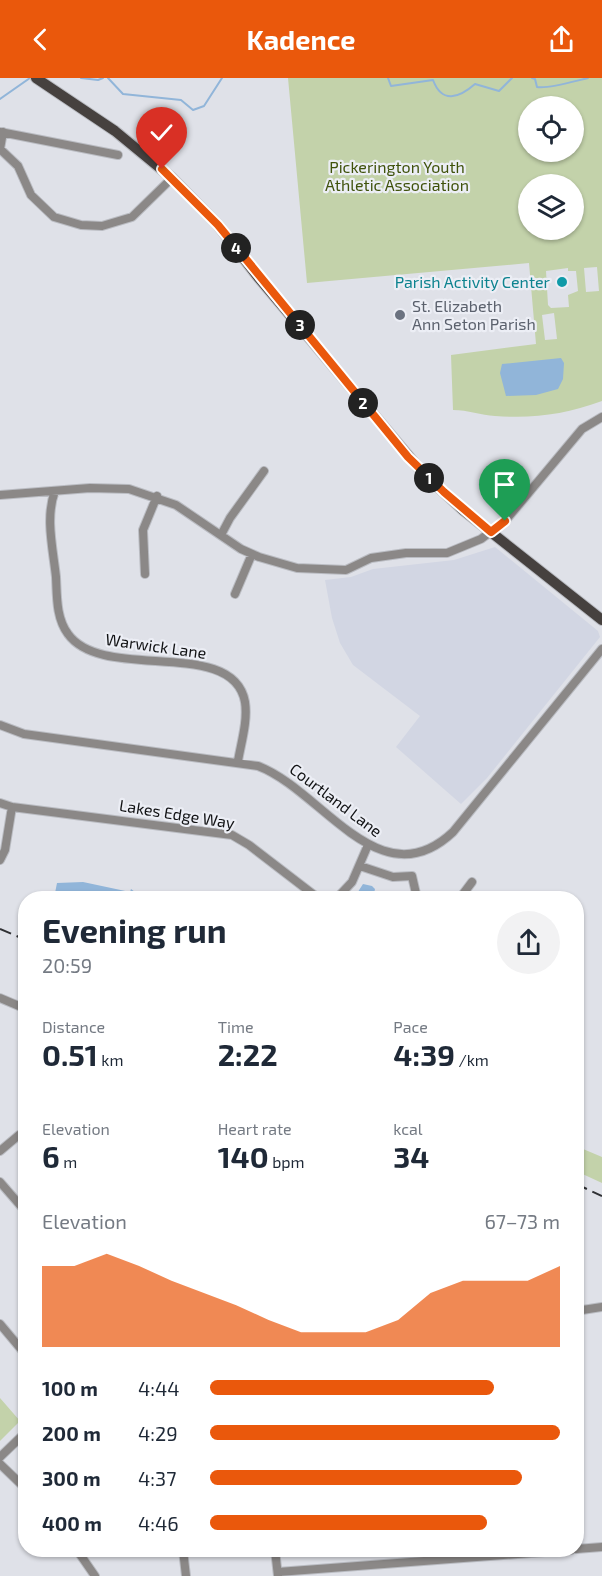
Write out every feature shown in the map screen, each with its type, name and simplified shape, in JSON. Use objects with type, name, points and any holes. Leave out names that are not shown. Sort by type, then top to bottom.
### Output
[{"type":"main road","points":[[40,81],[115,131],[172,178],[218,225],[408,457],[444,492],[491,532],[600,614]]},
{"type":"street","points":[[117,154],[1,132],[0,149],[18,166],[32,195],[54,216],[81,225],[102,226],[132,217],[172,178]]},
{"type":"street","points":[[0,495],[110,487],[157,496],[176,505],[252,554],[297,568],[346,570],[371,558],[406,553],[447,553],[491,532],[505,521],[582,429],[602,417]]},
{"type":"street","points":[[221,535],[230,518],[264,471]]},
{"type":"street","name":"Warwick Lane","points":[[55,491],[50,520],[58,608],[69,635],[83,648],[102,654],[208,668],[232,679],[240,688],[246,705],[238,761]]},
{"type":"street","points":[[145,574],[143,530],[157,496]]},
{"type":"street","points":[[235,594],[252,554]]},
{"type":"street","name":"Courtland Lane","points":[[0,725],[24,734],[238,761],[276,774],[368,844],[390,854],[410,854],[429,849],[447,838],[602,649]]},
{"type":"street","name":"Lakes Edge Way","points":[[0,803],[12,807],[232,835],[249,845],[309,891]]},
{"type":"street","points":[[0,860],[5,850],[12,807]]},
{"type":"street","points":[[344,891],[352,882],[368,844]]},
{"type":"street","points":[[360,866],[393,877],[412,876],[415,891]]},
{"type":"street","points":[[465,891],[472,882]]},
{"type":"street","points":[[0,998],[18,1006]]},
{"type":"street","points":[[0,1151],[18,1136]]},
{"type":"street","points":[[0,1182],[18,1203]]},
{"type":"street","points":[[584,1310],[602,1307]]},
{"type":"street","points":[[0,1324],[18,1345]]},
{"type":"street","points":[[0,1457],[18,1440]]},
{"type":"street","points":[[0,1464],[18,1481]]},
{"type":"street","points":[[584,1548],[602,1547]]},
{"type":"street","points":[[82,1557],[95,1576]]},
{"type":"street","points":[[184,1557],[186,1576]]},
{"type":"street","points":[[276,1557],[278,1574],[486,1557]]},
{"type":"shaded area","points":[[495,547],[598,631],[600,637],[487,778],[461,804],[396,747],[420,716],[353,665],[340,643],[332,618],[325,580],[351,577],[373,569],[454,560]]},
{"type":"green space","name":"Pickerington Youth Athletic Association","points":[[288,78],[602,78],[602,401],[537,416],[495,416],[453,410],[451,355],[536,344],[529,263],[307,283]],"holes":[[[597,267],[599,291],[586,292],[584,268]],[[568,268],[568,271],[576,271],[578,291],[568,295],[569,307],[551,308],[548,305],[546,271]],[[554,313],[557,339],[545,340],[542,315]]]},
{"type":"green space","points":[[584,1149],[602,1157],[602,1183],[584,1175]]},
{"type":"green space","points":[[0,1398],[18,1419],[18,1423],[0,1441]]},
{"type":"water","points":[[561,358],[564,363],[563,379],[558,389],[536,395],[506,396],[500,373],[502,364]]},
{"type":"water","points":[[83,882],[125,891],[55,891],[57,883]]},
{"type":"water","points":[[363,884],[375,889],[375,891],[358,891]]},
{"type":"waterway","points":[[0,99],[30,78]]},
{"type":"waterway","points":[[81,78],[98,80],[103,78]]},
{"type":"waterway","points":[[108,78],[123,94],[181,100],[193,110],[204,106],[222,78]]},
{"type":"waterway","points":[[388,78],[391,86],[433,80],[441,93],[446,96],[463,93],[475,84],[499,91],[512,78]]},
{"type":"waterway","points":[[532,78],[535,79],[537,87],[588,78]]},
{"type":"railway","points":[[0,929],[18,937]]},
{"type":"railway","points":[[584,1188],[602,1196]]},
{"type":"place","name":"Parish Activity Center","points":[[562,282]]},
{"type":"place","name":"St. Elizabeth Ann Seton Parish","points":[[400,315]]},
{"type":"route","points":[[162,169],[218,225],[258,277],[422,472],[491,532],[505,521]]}]
